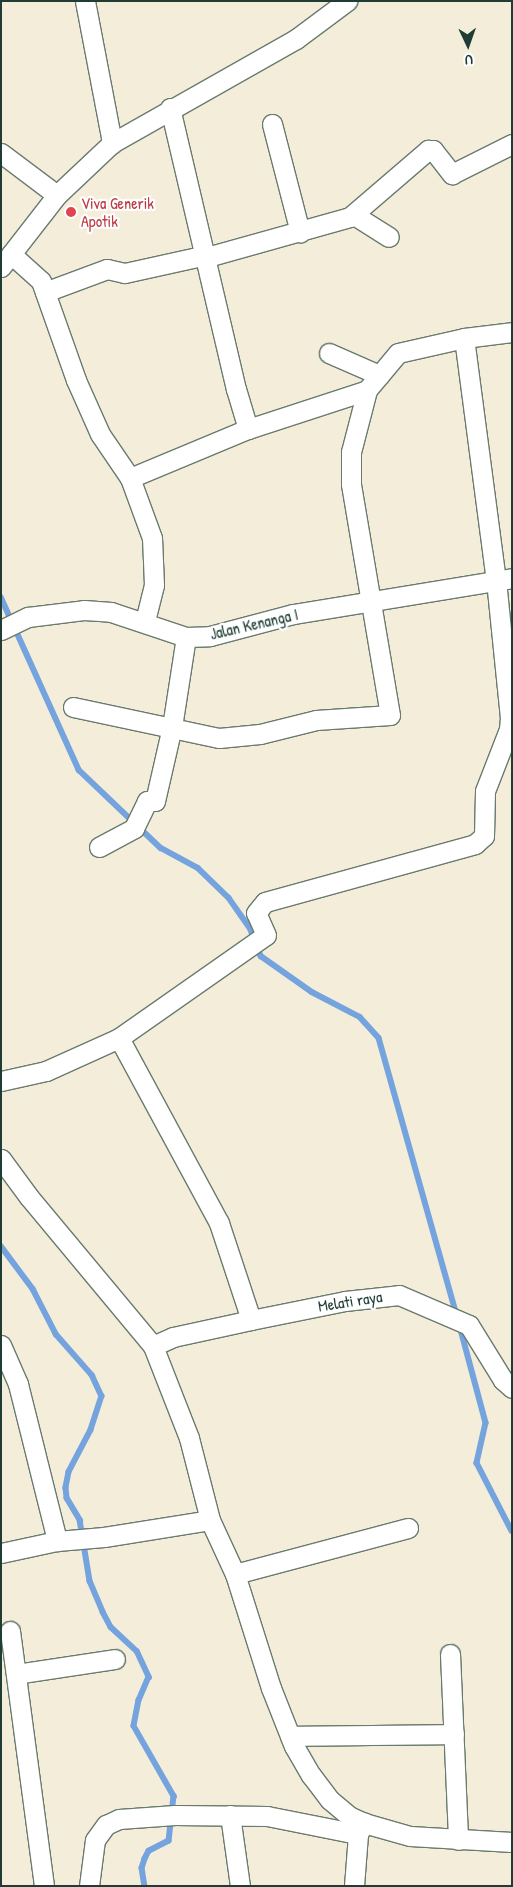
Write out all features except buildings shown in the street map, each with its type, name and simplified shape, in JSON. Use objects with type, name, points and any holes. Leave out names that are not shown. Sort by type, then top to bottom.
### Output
[{"type":"street","points":[[85,1],[112,143]]},
{"type":"street","points":[[145,621],[154,585],[152,538],[130,478],[100,434],[76,380],[38,277],[6,261],[57,195],[112,143],[170,108],[200,95],[296,39],[347,1]]},
{"type":"street","points":[[170,108],[207,256],[236,389],[248,429]]},
{"type":"street","points":[[272,124],[300,232]]},
{"type":"street","points":[[45,292],[107,269],[125,273],[207,256],[300,232],[354,215],[430,149],[450,174],[455,174],[512,144]]},
{"type":"street","points":[[1,153],[57,195]]},
{"type":"street","points":[[354,215],[389,237]]},
{"type":"street","points":[[73,707],[206,736],[237,737],[316,720],[390,714],[351,484],[351,452],[367,390],[398,353],[464,338],[512,332]]},
{"type":"street","points":[[1,1081],[46,1071],[119,1038],[266,935],[256,909],[265,902],[480,840],[486,831],[485,791],[509,729],[510,702],[504,580],[464,338]]},
{"type":"street","points":[[329,353],[379,375]]},
{"type":"street","points":[[130,478],[248,429],[367,390]]},
{"type":"street","name":"Jalan Kenanga I","points":[[2,630],[28,617],[84,610],[111,612],[145,621],[186,637],[210,636],[293,614],[504,580]]},
{"type":"street","points":[[99,847],[136,824],[147,800],[154,801],[172,728],[186,637]]},
{"type":"street","points":[[119,1038],[219,1223],[252,1320]]},
{"type":"street","points":[[1,1159],[29,1197],[153,1346],[189,1438],[210,1520],[235,1574],[271,1688],[290,1736],[311,1775],[330,1800],[361,1829],[354,1886]]},
{"type":"street","name":"Melati raya","points":[[153,1346],[173,1337],[252,1320],[388,1295],[407,1296],[461,1322],[503,1380],[512,1388]]},
{"type":"street","points":[[1,1345],[18,1384],[57,1542]]},
{"type":"street","points":[[1,1553],[57,1542],[104,1538],[210,1520]]},
{"type":"street","points":[[235,1574],[408,1528]]},
{"type":"street","points":[[10,1631],[44,1886]]},
{"type":"street","points":[[450,1654],[458,1840]]},
{"type":"street","points":[[16,1674],[115,1659]]},
{"type":"street","points":[[290,1736],[454,1734]]},
{"type":"street","points":[[89,1886],[89,1866],[95,1840],[106,1825],[119,1819],[172,1815],[267,1816],[410,1836],[512,1842]]},
{"type":"street","points":[[230,1815],[240,1886]]},
{"type":"waterway","points":[[1,597],[79,770],[161,848],[198,868],[229,898],[251,930],[261,956],[312,992],[360,1017],[379,1038],[457,1315]]},
{"type":"waterway","points":[[1,1246],[33,1289],[56,1334],[92,1375],[102,1396],[91,1430],[69,1472],[66,1488],[67,1498],[80,1520],[90,1581],[103,1612],[111,1627],[137,1651],[149,1677],[139,1700],[134,1726],[174,1796],[169,1841],[149,1851],[142,1868],[145,1886]]},
{"type":"waterway","points":[[460,1326],[486,1423],[477,1463],[512,1531]]},
{"type":"place","name":"Viva Generik Apotik","points":[[71,212]]}]
